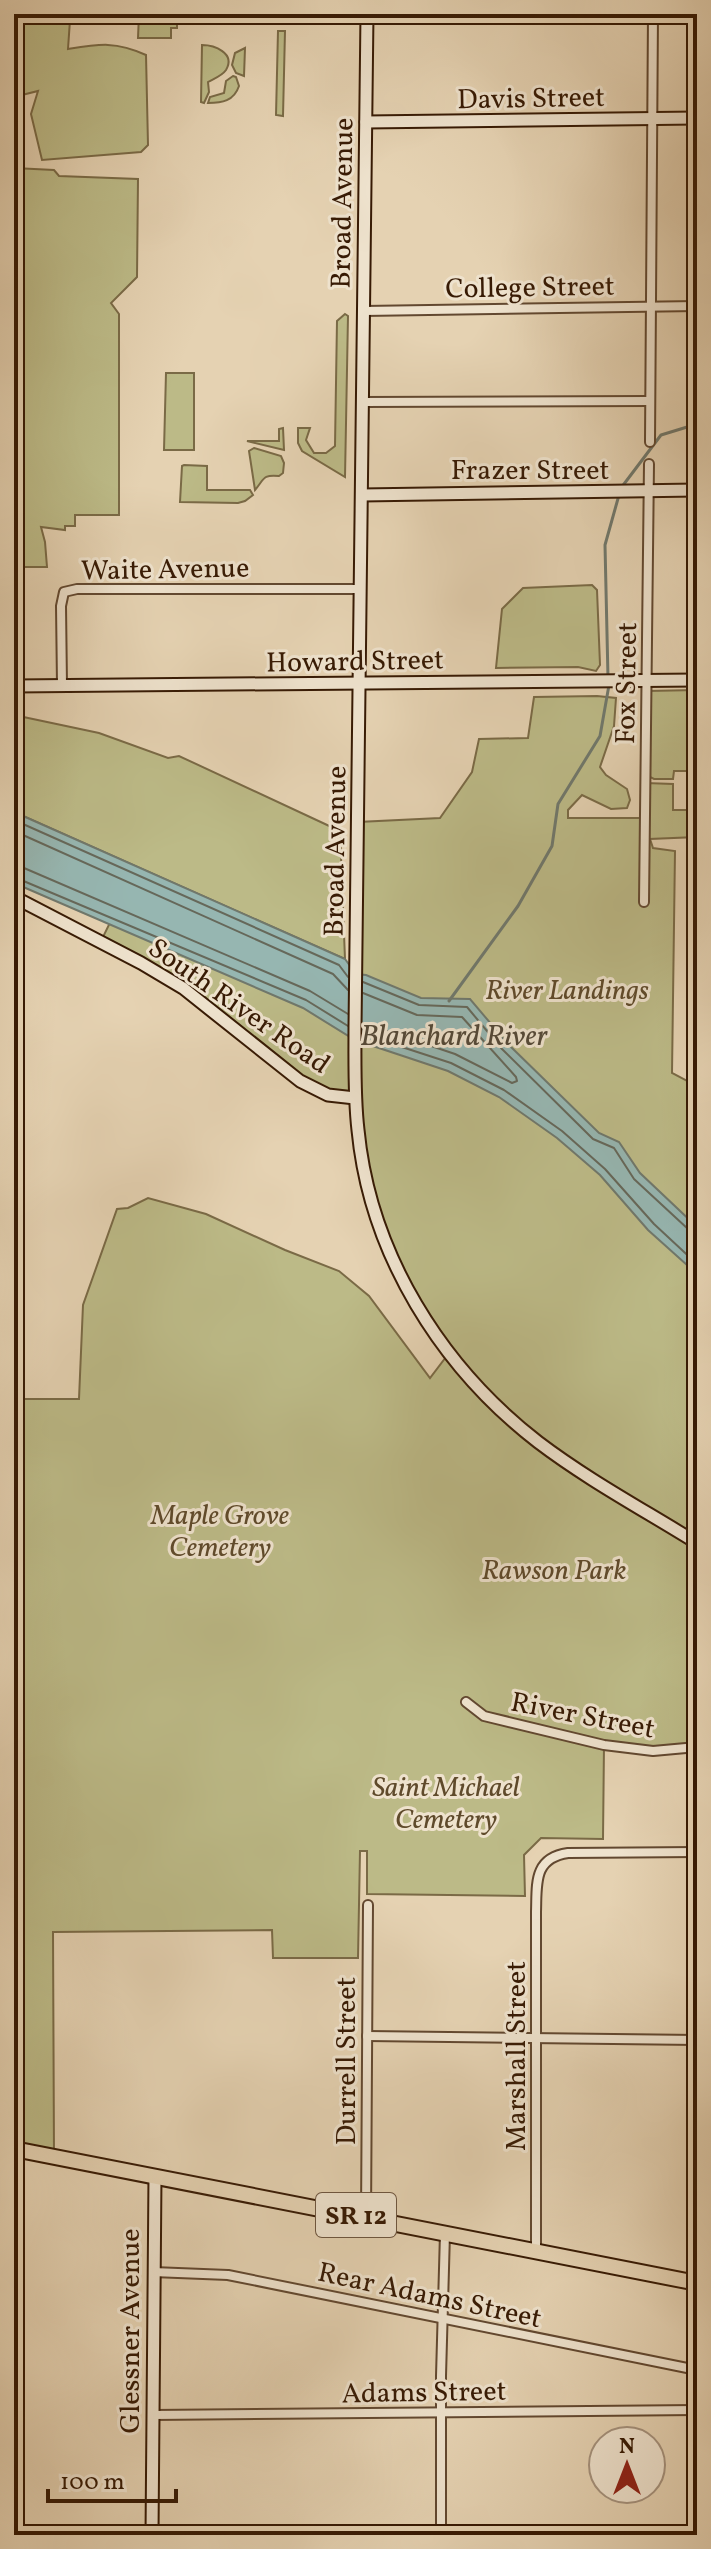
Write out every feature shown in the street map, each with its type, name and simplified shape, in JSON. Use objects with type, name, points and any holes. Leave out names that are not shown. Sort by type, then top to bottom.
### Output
[{"type":"highway","name":"SR 12","points":[[14,2149],[697,2283]]},
{"type":"street","name":"Broad Avenue","points":[[367,14],[355,1053],[355,1098],[362,1157],[379,1225],[410,1295],[449,1353],[502,1410],[538,1442],[697,1543]]},
{"type":"street","points":[[650,442],[653,14]]},
{"type":"street","name":"Davis Street","points":[[366,122],[697,118]]},
{"type":"street","name":"College Street","points":[[364,311],[697,306]]},
{"type":"street","points":[[363,402],[650,401]]},
{"type":"street","name":"Fox Street","points":[[644,902],[649,464]]},
{"type":"street","name":"Frazer Street","points":[[362,495],[697,490]]},
{"type":"street","name":"Waite Avenue","points":[[62,685],[61,606],[64,592],[77,589],[361,589]]},
{"type":"street","name":"Howard Street","points":[[14,686],[697,680]]},
{"type":"street","name":"South River Road","points":[[14,897],[183,988],[300,1081],[328,1095],[355,1098]]},
{"type":"street","name":"River Street","points":[[466,1702],[484,1716],[604,1745],[653,1751],[697,1747]]},
{"type":"street","name":"Marshall Street","points":[[536,2251],[537,1881],[544,1864],[555,1856],[568,1853],[697,1852]]},
{"type":"street","name":"Durrell Street","points":[[366,2217],[368,1905]]},
{"type":"street","points":[[367,2036],[697,2040]]},
{"type":"street","name":"Glessner Avenue","points":[[152,2535],[155,2176]]},
{"type":"street","points":[[441,2535],[445,2233]]},
{"type":"street","name":"Rear Adams Street","points":[[153,2272],[228,2275],[697,2370]]},
{"type":"street","name":"Adams Street","points":[[153,2415],[697,2410]]},
{"type":"street","points":[[14,2423],[14,2432]]},
{"type":"green space","points":[[139,14],[177,14],[177,28],[171,28],[171,38],[138,38]]},
{"type":"green space","points":[[14,17],[70,20],[68,49],[107,45],[126,47],[146,55],[148,145],[141,152],[42,160],[31,114],[38,91],[14,97]]},
{"type":"green space","points":[[278,31],[285,31],[283,116],[276,115]]},
{"type":"green space","points":[[202,45],[218,48],[228,59],[224,72],[208,82],[209,92],[204,103],[201,102]]},
{"type":"green space","points":[[245,48],[244,76],[236,73],[232,65],[235,53]]},
{"type":"green space","points":[[233,76],[239,86],[234,95],[223,102],[208,103],[210,97],[224,93],[226,81]]},
{"type":"green space","points":[[14,168],[54,170],[59,176],[138,179],[137,277],[111,303],[119,314],[119,515],[75,515],[75,526],[65,526],[65,530],[41,527],[47,567],[14,567]]},
{"type":"green space","points":[[345,314],[348,316],[345,477],[302,451],[298,443],[298,428],[310,428],[306,440],[314,453],[326,453],[335,446],[337,321]]},
{"type":"green space","points":[[166,373],[194,373],[194,450],[164,450]]},
{"type":"green space","points":[[283,428],[284,450],[247,441],[279,441],[279,429]]},
{"type":"green space","points":[[254,448],[281,456],[284,463],[283,473],[266,477],[255,490],[249,451]]},
{"type":"green space","points":[[184,465],[207,466],[207,490],[250,490],[253,495],[238,503],[180,502]]},
{"type":"green space","points":[[592,585],[597,590],[600,665],[596,671],[578,667],[496,668],[502,609],[523,588]]},
{"type":"green space","points":[[697,690],[697,771],[674,771],[673,779],[654,779],[646,775],[647,691]]},
{"type":"green space","points":[[534,697],[616,698],[614,726],[600,767],[606,775],[627,789],[630,800],[627,808],[611,809],[582,795],[568,810],[568,818],[645,818],[646,783],[673,784],[673,810],[697,810],[697,837],[650,839],[653,848],[675,851],[672,1073],[697,1086],[697,1747],[604,1745],[603,1839],[541,1838],[524,1855],[525,1896],[367,1894],[367,1851],[360,1851],[358,1958],[273,1958],[272,1930],[53,1932],[54,2156],[14,2149],[14,1399],[79,1399],[83,1305],[117,1209],[128,1208],[148,1198],[206,1214],[339,1271],[369,1296],[430,1378],[449,1353],[399,1272],[371,1201],[355,1098],[328,1095],[183,988],[101,941],[123,896],[355,995],[358,822],[440,818],[472,772],[479,739],[528,738]]},
{"type":"green space","points":[[14,715],[99,733],[168,758],[179,756],[340,831],[345,959],[14,812]]},
{"type":"water","name":"Blanchard River","points":[[14,812],[345,959],[356,974],[366,975],[421,998],[470,999],[508,1044],[599,1133],[619,1142],[640,1173],[697,1227],[697,1274],[648,1230],[600,1175],[557,1138],[499,1097],[448,1071],[355,1040],[303,1008],[14,883]]},
{"type":"waterway","points":[[621,488],[661,435],[697,424]]},
{"type":"waterway","points":[[608,678],[605,545],[619,495]]},
{"type":"waterway","points":[[449,1001],[518,906],[552,846],[558,804],[600,736],[609,685]]},
{"type":"park label","name":"River Landings","points":[[567,989]]},
{"type":"park label","name":"Maple Grove Cemetery","points":[[220,1530]]},
{"type":"park label","name":"Rawson Park","points":[[554,1569]]},
{"type":"park label","name":"Saint Michael Cemetery","points":[[446,1802]]}]
